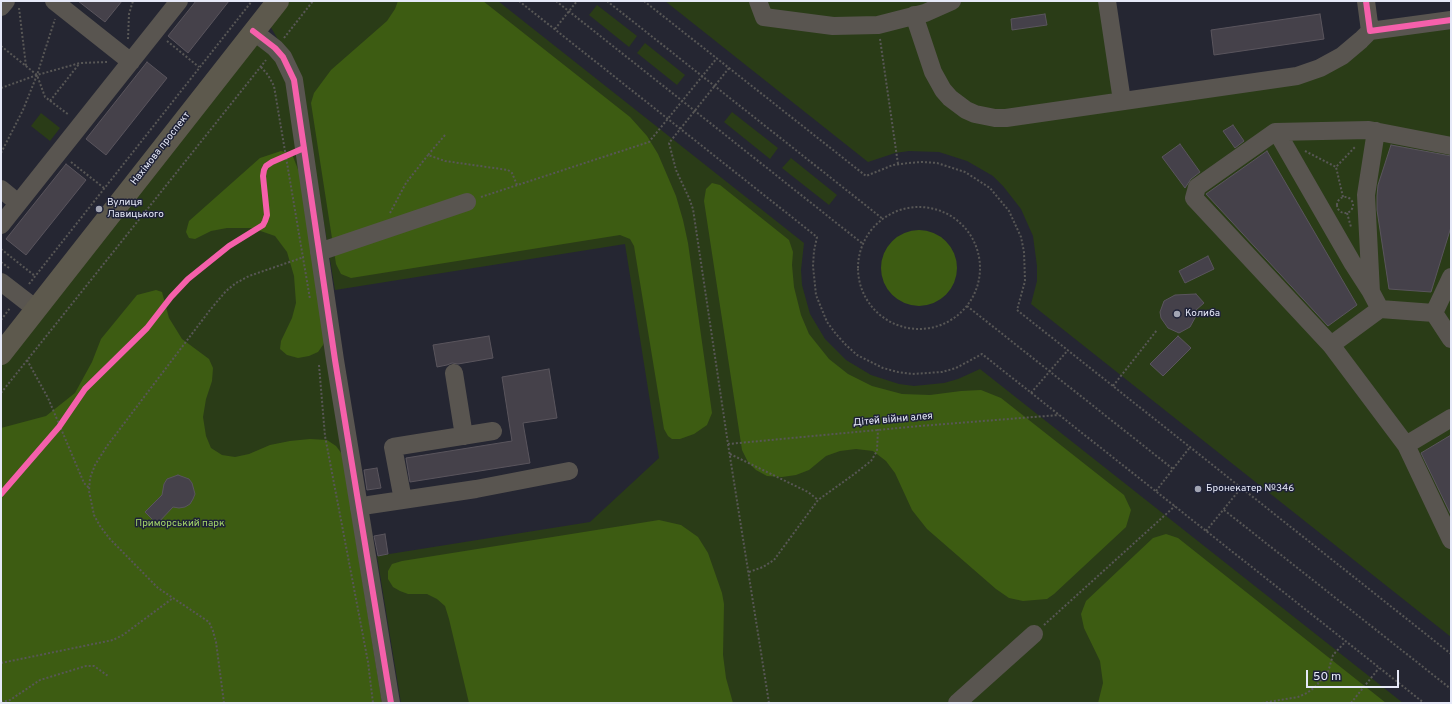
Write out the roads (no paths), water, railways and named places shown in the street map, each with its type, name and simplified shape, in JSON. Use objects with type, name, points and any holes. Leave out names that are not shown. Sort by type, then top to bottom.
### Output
[{"type":"main road","name":"Нахімова проспект","points":[[1,354],[278,1]]},
{"type":"street","points":[[1,7],[6,1]]},
{"type":"street","points":[[1,225],[179,1]]},
{"type":"street","points":[[758,1],[764,17],[833,26],[878,24],[925,13],[952,1]]},
{"type":"street","points":[[1107,1],[1122,101]]},
{"type":"street","points":[[1366,1],[1370,31]]},
{"type":"street","points":[[57,3],[131,62]]},
{"type":"street","points":[[914,15],[937,82],[950,98],[966,110],[976,114],[996,118],[1006,118],[1296,76],[1320,68],[1337,59],[1352,48],[1370,31],[1451,20]]},
{"type":"street","points":[[253,31],[276,48],[289,67],[294,80],[319,252],[391,703]]},
{"type":"street","points":[[1371,292],[1366,196],[1373,131]]},
{"type":"street","points":[[1451,146],[1373,131],[1279,135],[1275,132],[1197,187],[1194,198],[1331,345],[1406,445],[1451,540]]},
{"type":"street","points":[[1279,135],[1349,258],[1380,309]]},
{"type":"street","points":[[1,189],[18,203]]},
{"type":"street","points":[[319,252],[466,202]]},
{"type":"street","points":[[1434,314],[1451,276]]},
{"type":"street","points":[[1,282],[36,309]]},
{"type":"street","points":[[1331,345],[1380,309],[1434,314]]},
{"type":"street","points":[[1434,314],[1451,339]]},
{"type":"street","points":[[454,373],[464,436]]},
{"type":"street","points":[[1406,445],[1451,418]]},
{"type":"street","points":[[403,500],[393,447],[493,431]]},
{"type":"street","points":[[359,508],[369,505],[569,471]]},
{"type":"street","points":[[957,703],[1034,634]]},
{"type":"place","name":"Вулиця Лавицького","points":[[99,209]]},
{"type":"place","name":"Колиба","points":[[1177,314]]},
{"type":"place","name":"Бронекатер №346","points":[[1198,489]]},
{"type":"park label","name":"Приморський парк","points":[[180,524]]}]
